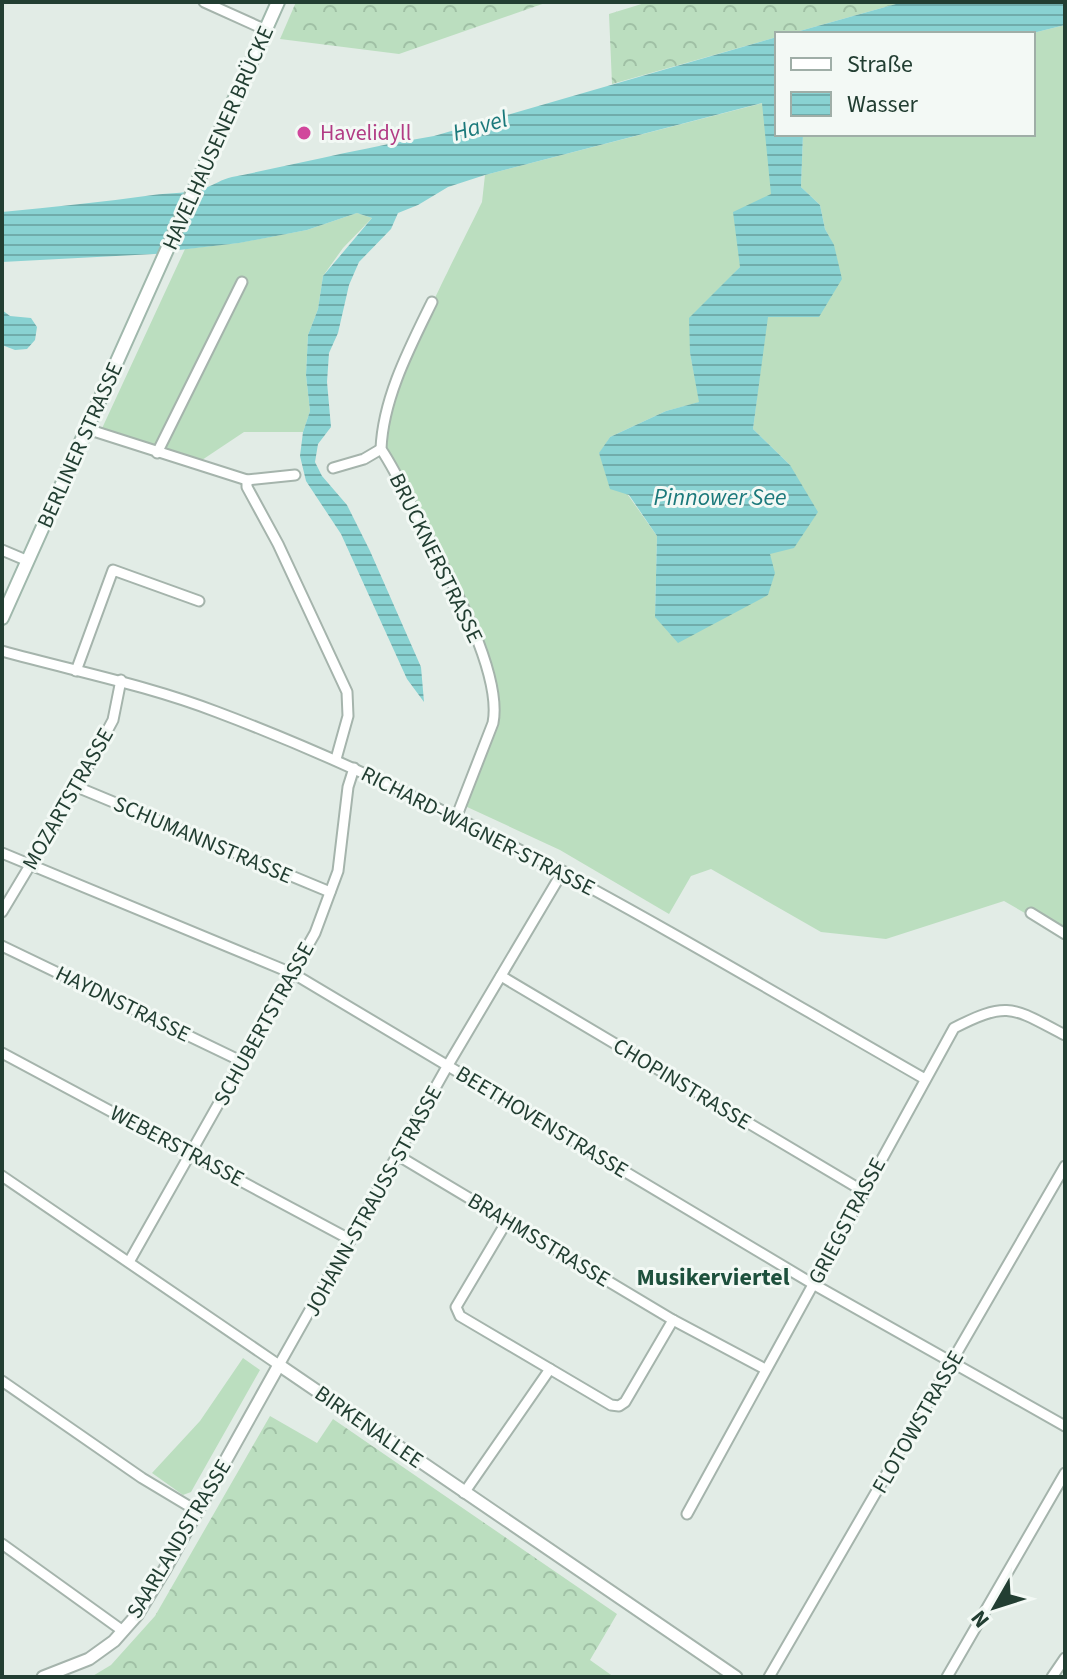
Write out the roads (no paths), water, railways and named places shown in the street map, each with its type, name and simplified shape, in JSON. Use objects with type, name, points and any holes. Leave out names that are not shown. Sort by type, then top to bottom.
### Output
[{"type":"main road","name":"HAVELHAUSENER BRÜCKE","points":[[158,273],[278,2]]},
{"type":"main road","name":"BERLINER STRASSE","points":[[2,618],[158,273]]},
{"type":"street","points":[[204,2],[266,30]]},
{"type":"street","points":[[157,453],[242,282]]},
{"type":"street","name":"BRUCKNERSTRASSE","points":[[432,302],[391,397],[381,433],[381,449],[471,622],[489,681],[494,707],[493,723],[456,818]]},
{"type":"street","points":[[87,429],[247,480],[295,475]]},
{"type":"street","points":[[333,468],[364,459],[381,449]]},
{"type":"street","points":[[247,480],[247,487],[278,544],[347,692],[348,716],[336,759]]},
{"type":"street","points":[[2,550],[28,561]]},
{"type":"street","points":[[76,671],[113,570],[199,601]]},
{"type":"street","name":"RICHARD-WAGNER-STRASSE","points":[[2,651],[121,680],[217,712],[336,759],[563,871],[925,1079]]},
{"type":"street","name":"MOZARTSTRASSE","points":[[2,912],[113,720],[121,680]]},
{"type":"street","name":"SCHUBERTSTRASSE","points":[[129,1262],[315,933],[338,871],[348,787],[354,768]]},
{"type":"street","name":"SCHUMANNSTRASSE","points":[[77,787],[330,892]]},
{"type":"street","name":"BEETHOVENSTRASSE","points":[[2,853],[294,974],[813,1284],[1065,1426]]},
{"type":"street","name":"JOHANN-STRAUSS-STRASSE","points":[[279,1365],[448,1065],[563,871]]},
{"type":"street","points":[[1031,913],[1065,934]]},
{"type":"street","name":"HAYDNSTRASSE","points":[[2,946],[243,1062]]},
{"type":"street","name":"CHOPINSTRASSE","points":[[501,976],[863,1191]]},
{"type":"street","name":"GRIEGSTRASSE","points":[[687,1514],[954,1028],[984,1013],[1016,1009],[1065,1035]]},
{"type":"street","name":"WEBERSTRASSE","points":[[2,1053],[351,1240]]},
{"type":"street","name":"BRAHMSSTRASSE","points":[[397,1155],[673,1320],[765,1369]]},
{"type":"street","name":"FLOTOWSTRASSE","points":[[774,1675],[1065,1166]]},
{"type":"street","name":"BIRKENALLEE","points":[[2,1176],[736,1677]]},
{"type":"street","points":[[507,1221],[456,1307],[460,1316],[611,1405],[619,1406],[625,1402],[673,1320]]},
{"type":"street","name":"SAARLANDSTRASSE","points":[[43,1677],[89,1659],[107,1648],[149,1597],[279,1365]]},
{"type":"street","points":[[464,1493],[550,1369]]},
{"type":"street","points":[[2,1381],[142,1478],[197,1511]]},
{"type":"street","points":[[947,1677],[1065,1473]]},
{"type":"street","points":[[2,1544],[123,1631]]},
{"type":"street","points":[[1052,1677],[1065,1658]]},
{"type":"water","points":[[903,2],[1065,2],[1065,25],[1035,32],[796,32]]},
{"type":"water","points":[[775,38],[775,136],[803,136],[801,187],[820,205],[842,279],[819,317],[768,317],[753,429],[790,465],[818,512],[794,548],[770,554],[775,573],[768,595],[678,643],[655,617],[657,536],[629,495],[610,489],[599,453],[610,437],[666,411],[699,402],[690,353],[689,318],[740,267],[733,212],[771,194],[762,103],[448,187],[398,213],[391,229],[359,262],[329,353],[327,382],[331,427],[318,444],[315,462],[322,476],[347,505],[370,551],[421,667],[424,702],[407,679],[341,534],[306,481],[300,456],[310,411],[306,375],[308,335],[318,309],[323,276],[372,218],[357,213],[307,230],[173,253],[2,262],[2,212],[200,190],[232,177],[434,136]]},
{"type":"water","points":[[2,310],[10,316],[31,318],[37,327],[35,340],[27,349],[15,350],[2,345]]},
{"type":"place","name":"Havelidyll","points":[[304,133]]},
{"type":"district","name":"Musikerviertel","points":[[713,1277]]},
{"type":"water label","name":"Havel","points":[[480,126]]},
{"type":"water label","name":"Pinnower See","points":[[720,497]]}]
